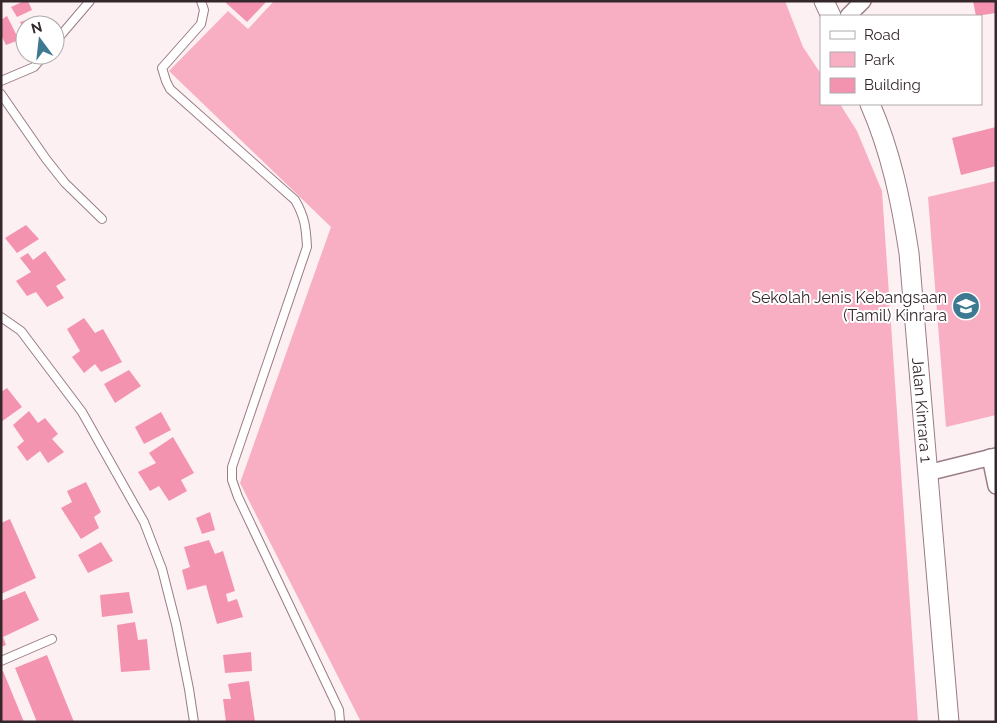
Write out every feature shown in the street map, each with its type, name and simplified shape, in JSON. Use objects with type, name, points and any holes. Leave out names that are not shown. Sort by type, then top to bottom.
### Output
[{"type":"street","points":[[824,1],[831,15]]},
{"type":"street","points":[[849,15],[863,1]]},
{"type":"street","name":"Jalan Kinrara 1","points":[[870,105],[894,170],[910,262],[949,722]]},
{"type":"street","points":[[927,473],[993,456],[996,486]]},
{"type":"lane","points":[[65,30],[90,1]]},
{"type":"lane","points":[[201,1],[204,10],[201,24],[162,68],[166,81],[170,89],[295,200],[303,215],[306,229],[307,247],[232,466],[232,480],[238,498],[339,710],[340,722]]},
{"type":"lane","points":[[1,81],[36,65]]},
{"type":"lane","points":[[1,94],[65,183],[102,219]]},
{"type":"lane","points":[[1,316],[21,331],[82,412],[144,522],[162,569],[176,624],[194,722]]},
{"type":"lane","points":[[1,661],[52,639]]},
{"type":"green space","points":[[274,1],[785,1],[803,47],[820,72],[820,105],[841,105],[857,131],[882,191],[918,722],[361,722],[240,483],[331,227],[169,71],[228,11],[248,29]]},
{"type":"green space","points":[[996,181],[996,415],[946,427],[928,197]]},
{"type":"building","points":[[28,1],[32,10],[21,15],[16,15],[11,7]]},
{"type":"building","points":[[224,1],[267,1],[247,22]]},
{"type":"building","points":[[973,1],[996,1],[996,13],[976,15]]},
{"type":"building","points":[[7,16],[15,32],[15,42],[6,45],[1,35],[1,20]]},
{"type":"building","points":[[996,127],[996,166],[961,175],[952,138]]},
{"type":"building","points":[[26,225],[39,239],[17,253],[5,238]]},
{"type":"building","points":[[45,251],[66,280],[56,286],[64,298],[47,307],[36,292],[27,296],[16,281],[31,272],[20,258],[28,253],[33,260]]},
{"type":"building","points":[[84,318],[95,333],[103,329],[122,362],[101,372],[95,364],[84,373],[72,357],[80,351],[67,329]]},
{"type":"building","points":[[129,370],[141,386],[115,403],[104,384]]},
{"type":"building","points":[[7,388],[22,407],[1,422],[1,392]]},
{"type":"building","points":[[29,411],[38,423],[45,418],[58,434],[52,439],[64,452],[48,463],[40,451],[27,461],[17,447],[24,441],[13,425]]},
{"type":"building","points":[[161,412],[171,430],[144,444],[135,427]]},
{"type":"building","points":[[173,437],[194,473],[181,480],[187,491],[169,501],[159,486],[150,491],[138,472],[156,463],[149,453]]},
{"type":"building","points":[[86,482],[101,512],[94,517],[99,528],[81,539],[61,508],[72,502],[67,491]]},
{"type":"building","points":[[210,512],[215,530],[202,534],[196,518]]},
{"type":"building","points":[[10,519],[36,578],[1,594],[1,523]]},
{"type":"building","points":[[209,540],[215,554],[223,551],[235,591],[226,594],[228,602],[237,599],[243,617],[217,624],[206,585],[187,590],[182,570],[190,567],[184,547]]},
{"type":"building","points":[[101,542],[113,561],[88,573],[78,555]]},
{"type":"building","points":[[25,591],[39,620],[3,637],[6,645],[1,647],[1,601]]},
{"type":"building","points":[[129,592],[133,613],[102,617],[100,595]]},
{"type":"building","points":[[135,622],[138,640],[147,639],[150,670],[121,672],[117,625]]},
{"type":"building","points":[[251,652],[252,671],[225,673],[223,655]]},
{"type":"building","points":[[47,655],[74,722],[37,722],[15,668]]},
{"type":"building","points":[[1,671],[3,671],[24,722],[1,722]]},
{"type":"building","points":[[249,681],[255,722],[226,722],[223,699],[231,699],[228,684]]},
{"type":"place","name":"Sekolah Jenis Kebangsaan (Tamil) Kinrara","points":[[966,306]]}]
